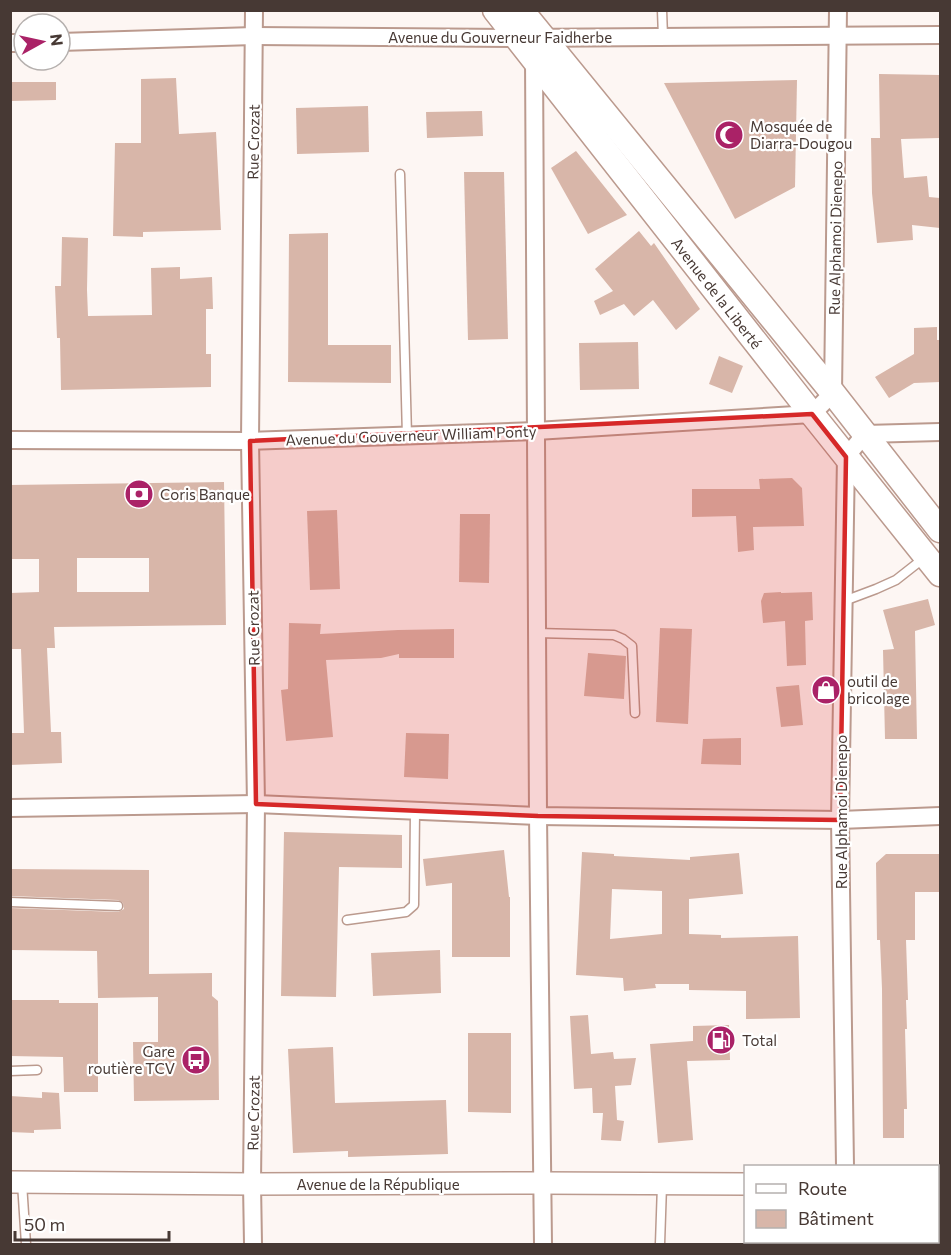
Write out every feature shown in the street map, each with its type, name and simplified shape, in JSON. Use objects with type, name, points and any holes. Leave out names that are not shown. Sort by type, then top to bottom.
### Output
[{"type":"main road","name":"Avenue de la Liberté","points":[[495,10],[531,35],[833,393],[940,530]]},
{"type":"main road","name":"Avenue de la Liberté","points":[[531,35],[812,414],[933,565]]},
{"type":"street","name":"Rue Crozat","points":[[253,1245],[256,804],[250,441],[254,10]]},
{"type":"street","name":"Rue Alphamoi Dienepo","points":[[833,393],[838,10]]},
{"type":"street","points":[[531,35],[543,1245]]},
{"type":"street","name":"Avenue du Gouverneur Faidherbe","points":[[72,42],[254,36],[940,35]]},
{"type":"street","points":[[812,414],[833,393]]},
{"type":"street","name":"Avenue du Gouverneur William Ponty","points":[[10,440],[250,441],[407,436],[536,431],[812,414]]},
{"type":"street","points":[[846,457],[865,434],[940,432]]},
{"type":"street","name":"Rue Alphamoi Dienepo","points":[[845,1165],[840,820],[846,457]]},
{"type":"street","points":[[10,808],[256,804],[538,816],[840,820],[940,816]]},
{"type":"street","name":"Avenue de la République","points":[[16,1183],[744,1184]]},
{"type":"lane","points":[[662,10],[663,37]]},
{"type":"lane","points":[[400,174],[407,436]]},
{"type":"lane","points":[[843,601],[876,590],[933,565]]},
{"type":"lane","points":[[537,633],[614,635],[632,646],[634,713]]},
{"type":"lane","points":[[347,920],[406,912],[414,905],[415,811]]},
{"type":"lane","points":[[10,902],[118,906]]},
{"type":"lane","points":[[10,1071],[37,1070]]},
{"type":"lane","points":[[16,1183],[26,1245]]},
{"type":"lane","points":[[660,1245],[662,1185]]},
{"type":"highlighted area","points":[[812,414],[846,457],[840,820],[538,816],[256,804],[250,441]]},
{"type":"building","points":[[879,74],[940,75],[940,138],[901,139],[904,178],[927,176],[929,197],[940,198],[940,228],[912,225],[913,240],[877,243],[872,193],[871,138],[880,138]]},
{"type":"building","points":[[176,78],[179,134],[216,132],[221,230],[143,232],[143,237],[113,236],[115,143],[141,143],[141,79]]},
{"type":"building","name":"Mosquée de Diarra-Dougou","points":[[797,80],[795,187],[735,219],[664,83]]},
{"type":"building","points":[[10,82],[56,82],[56,100],[10,101]]},
{"type":"building","points":[[368,106],[369,152],[297,154],[296,108]]},
{"type":"building","points":[[482,111],[483,136],[427,138],[426,112]]},
{"type":"building","points":[[576,151],[627,215],[588,234],[551,168]]},
{"type":"building","points":[[464,172],[504,172],[508,339],[468,340]]},
{"type":"building","points":[[639,231],[651,246],[654,243],[700,309],[676,330],[653,300],[634,316],[624,304],[600,315],[594,301],[613,291],[595,269]]},
{"type":"building","points":[[328,233],[328,345],[391,345],[391,383],[288,382],[289,234]]},
{"type":"building","points":[[62,237],[88,238],[88,316],[152,315],[151,268],[180,267],[180,279],[212,277],[213,309],[206,309],[206,354],[211,354],[211,387],[61,390],[60,338],[57,338],[55,286],[61,286]]},
{"type":"building","points":[[937,327],[937,340],[940,340],[940,382],[914,383],[889,398],[875,377],[914,354],[914,328]]},
{"type":"building","points":[[638,342],[639,389],[580,390],[579,343]]},
{"type":"building","points":[[719,356],[743,366],[732,393],[709,384]]},
{"type":"building","points":[[792,478],[802,488],[804,526],[753,527],[754,550],[738,552],[736,516],[692,517],[692,489],[760,489],[759,479]]},
{"type":"building","points":[[224,482],[226,625],[54,627],[55,648],[47,648],[51,732],[61,732],[62,763],[10,765],[10,733],[24,733],[21,649],[10,649],[10,593],[39,592],[39,559],[10,559],[10,485]],"holes":[[[77,558],[149,558],[149,592],[77,592]]]},
{"type":"building","points":[[337,510],[340,589],[310,590],[307,511]]},
{"type":"building","points":[[460,514],[490,514],[489,583],[459,582]]},
{"type":"building","points":[[812,592],[813,620],[805,621],[806,665],[787,666],[785,621],[763,623],[761,601],[764,593]]},
{"type":"building","points":[[928,599],[935,625],[915,631],[917,739],[885,739],[883,650],[894,649],[883,610]]},
{"type":"building","points":[[289,623],[321,624],[320,634],[454,629],[454,658],[399,658],[399,654],[381,658],[326,660],[333,737],[286,741],[281,690],[288,689]]},
{"type":"building","points":[[660,628],[692,629],[688,724],[656,722]]},
{"type":"building","points":[[588,653],[626,656],[624,699],[584,696]]},
{"type":"building","points":[[799,685],[803,725],[781,727],[776,687]]},
{"type":"building","points":[[406,733],[449,734],[448,779],[404,777]]},
{"type":"building","points":[[741,738],[741,765],[701,764],[703,739]]},
{"type":"building","points":[[284,832],[402,835],[402,868],[339,867],[336,997],[281,996]]},
{"type":"building","points":[[504,850],[510,897],[510,957],[452,957],[452,883],[426,886],[423,859]]},
{"type":"building","points":[[582,852],[690,860],[690,857],[739,853],[743,894],[689,899],[689,934],[721,935],[721,938],[798,936],[800,1018],[746,1019],[746,991],[689,990],[689,984],[655,984],[656,988],[624,991],[623,978],[576,975]],"holes":[[[612,889],[662,891],[662,934],[610,939]]]},
{"type":"building","points":[[886,854],[940,854],[940,892],[915,892],[915,940],[906,940],[907,1109],[904,1109],[904,1138],[883,1138],[882,989],[880,940],[877,940],[876,863]]},
{"type":"building","points":[[10,869],[149,870],[149,974],[212,973],[212,996],[218,1001],[219,1100],[134,1101],[133,1042],[158,1042],[158,997],[98,998],[97,951],[10,950],[10,908],[118,912],[124,909],[123,903],[118,900],[10,896]]},
{"type":"building","points":[[440,950],[441,993],[373,996],[371,953]]},
{"type":"building","points":[[10,1000],[98,1003],[98,1092],[64,1092],[63,1057],[10,1056]]},
{"type":"building","points":[[588,1015],[591,1054],[613,1052],[614,1059],[636,1058],[631,1085],[615,1086],[617,1120],[624,1121],[621,1141],[601,1140],[603,1113],[593,1113],[592,1088],[574,1089],[570,1016]]},
{"type":"building","points":[[729,1025],[730,1060],[687,1061],[693,1140],[658,1143],[650,1044],[693,1041],[693,1026]]},
{"type":"building","points":[[468,1033],[511,1033],[511,1113],[468,1112]]},
{"type":"building","points":[[333,1047],[335,1103],[446,1100],[448,1154],[348,1157],[348,1151],[293,1153],[288,1049]]},
{"type":"building","points":[[42,1092],[59,1093],[61,1129],[34,1130],[34,1133],[10,1132],[10,1096],[42,1098]]},
{"type":"place","name":"Mosquée de Diarra-Dougou","points":[[729,135]]},
{"type":"place","name":"Coris Banque","points":[[139,494]]},
{"type":"place","name":"outil de bricolage","points":[[826,690]]},
{"type":"place","name":"Total","points":[[721,1040]]},
{"type":"place","name":"Gare routière TCV","points":[[196,1060]]}]
